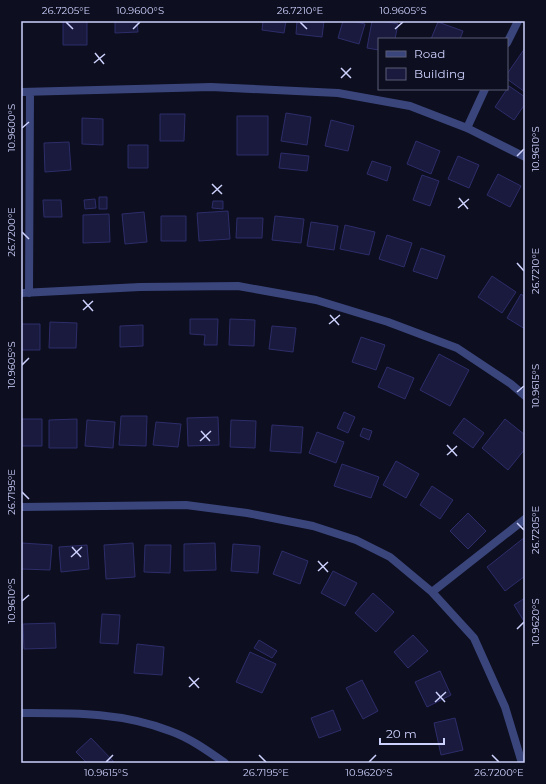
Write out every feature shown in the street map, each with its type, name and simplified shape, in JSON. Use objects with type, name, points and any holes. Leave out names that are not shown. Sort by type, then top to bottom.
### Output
[{"type":"street","points":[[508,41],[518,21]]},
{"type":"street","points":[[21,92],[211,88],[338,93],[410,106],[467,128],[525,156]]},
{"type":"street","points":[[467,128],[485,90]]},
{"type":"street","points":[[30,92],[25,293],[140,287],[238,286],[316,300],[388,322],[457,348],[511,384],[525,396]]},
{"type":"street","points":[[21,507],[186,505],[247,513],[313,526],[356,540],[390,557],[432,592],[474,638],[506,707],[522,763]]},
{"type":"street","points":[[432,592],[525,518]]},
{"type":"street","points":[[21,713],[101,714],[142,721],[171,731],[201,746],[225,763]]},
{"type":"building","points":[[63,21],[87,21],[87,45],[63,45]]},
{"type":"building","points":[[115,21],[137,21],[138,32],[115,33]]},
{"type":"building","points":[[263,21],[286,21],[284,33],[262,30]]},
{"type":"building","points":[[297,21],[324,21],[322,37],[296,34]]},
{"type":"building","points":[[343,21],[352,21],[365,24],[359,44],[338,38]]},
{"type":"building","points":[[372,21],[398,24],[395,38],[378,38],[378,50],[367,48]]},
{"type":"building","points":[[438,22],[463,31],[460,38],[431,38]]},
{"type":"building","points":[[525,48],[525,92],[508,80],[508,73]]},
{"type":"building","points":[[509,86],[525,97],[525,104],[514,120],[495,107],[506,90],[508,90]]},
{"type":"building","points":[[286,113],[311,117],[307,145],[281,141]]},
{"type":"building","points":[[160,114],[185,114],[184,141],[160,141]]},
{"type":"building","points":[[237,116],[268,116],[268,155],[237,155]]},
{"type":"building","points":[[82,118],[103,119],[103,145],[82,144]]},
{"type":"building","points":[[331,120],[354,126],[348,151],[325,146]]},
{"type":"building","points":[[416,141],[440,151],[431,174],[407,164]]},
{"type":"building","points":[[69,142],[71,170],[45,172],[44,143]]},
{"type":"building","points":[[128,145],[148,145],[148,168],[128,168]]},
{"type":"building","points":[[281,153],[309,156],[307,171],[279,168]]},
{"type":"building","points":[[458,156],[479,165],[469,188],[448,179]]},
{"type":"building","points":[[372,161],[391,167],[387,181],[367,174]]},
{"type":"building","points":[[498,174],[521,186],[510,207],[487,195]]},
{"type":"building","points":[[422,175],[439,181],[430,206],[413,200]]},
{"type":"building","points":[[99,197],[107,197],[107,209],[99,209]]},
{"type":"building","points":[[95,199],[96,208],[85,209],[84,200]]},
{"type":"building","points":[[43,200],[61,200],[62,217],[44,217]]},
{"type":"building","points":[[213,201],[223,201],[223,209],[212,208]]},
{"type":"building","points":[[228,211],[230,239],[199,241],[197,213]]},
{"type":"building","points":[[144,212],[147,242],[125,244],[122,214]]},
{"type":"building","points":[[109,214],[110,242],[83,243],[83,215]]},
{"type":"building","points":[[161,216],[186,216],[186,241],[161,241]]},
{"type":"building","points":[[275,216],[304,219],[301,243],[272,240]]},
{"type":"building","points":[[237,218],[263,218],[262,238],[236,238]]},
{"type":"building","points":[[311,222],[338,226],[334,250],[307,246]]},
{"type":"building","points":[[345,225],[375,232],[369,255],[340,249]]},
{"type":"building","points":[[387,235],[412,243],[404,267],[379,259]]},
{"type":"building","points":[[421,248],[445,256],[437,279],[413,271]]},
{"type":"building","points":[[492,276],[516,292],[502,313],[478,297]]},
{"type":"building","points":[[521,294],[525,297],[525,329],[507,318]]},
{"type":"building","points":[[190,319],[218,319],[217,345],[204,345],[205,335],[190,334]]},
{"type":"building","points":[[230,319],[255,320],[254,346],[229,345]]},
{"type":"building","points":[[50,322],[77,323],[76,348],[49,348]]},
{"type":"building","points":[[21,324],[40,324],[40,350],[21,350]]},
{"type":"building","points":[[143,325],[143,346],[120,347],[120,326]]},
{"type":"building","points":[[272,326],[296,328],[293,352],[269,349]]},
{"type":"building","points":[[361,337],[385,345],[376,370],[352,362]]},
{"type":"building","points":[[439,354],[469,370],[450,406],[420,390]]},
{"type":"building","points":[[387,367],[414,378],[405,399],[378,387]]},
{"type":"building","points":[[344,412],[355,417],[348,433],[337,428]]},
{"type":"building","points":[[121,416],[147,416],[146,446],[119,445]]},
{"type":"building","points":[[218,417],[219,445],[188,446],[187,418]]},
{"type":"building","points":[[464,418],[484,433],[473,448],[453,433]]},
{"type":"building","points":[[21,419],[42,419],[42,446],[21,446]]},
{"type":"building","points":[[77,419],[77,448],[49,448],[49,420]]},
{"type":"building","points":[[505,419],[525,435],[525,449],[508,470],[482,448]]},
{"type":"building","points":[[87,420],[115,422],[113,448],[85,446]]},
{"type":"building","points":[[231,420],[256,421],[255,448],[230,447]]},
{"type":"building","points":[[156,422],[181,424],[178,447],[153,445]]},
{"type":"building","points":[[272,425],[303,427],[301,453],[270,451]]},
{"type":"building","points":[[363,428],[372,431],[369,440],[360,436]]},
{"type":"building","points":[[317,432],[344,442],[336,463],[309,453]]},
{"type":"building","points":[[396,461],[419,474],[406,498],[383,485]]},
{"type":"building","points":[[342,464],[379,477],[371,498],[334,486]]},
{"type":"building","points":[[432,486],[453,500],[440,519],[420,505]]},
{"type":"building","points":[[468,513],[486,531],[468,549],[450,531]]},
{"type":"building","points":[[525,537],[525,576],[505,591],[487,567]]},
{"type":"building","points":[[22,543],[52,545],[50,570],[21,569]]},
{"type":"building","points":[[133,543],[135,577],[106,579],[104,545]]},
{"type":"building","points":[[215,543],[216,570],[184,571],[184,544]]},
{"type":"building","points":[[233,544],[260,546],[258,573],[231,571]]},
{"type":"building","points":[[87,545],[89,569],[61,572],[59,547]]},
{"type":"building","points":[[145,545],[171,545],[170,573],[144,572]]},
{"type":"building","points":[[282,551],[308,561],[300,584],[273,574]]},
{"type":"building","points":[[333,571],[357,583],[345,606],[321,593]]},
{"type":"building","points":[[373,593],[394,612],[376,632],[355,613]]},
{"type":"building","points":[[525,598],[525,623],[514,605]]},
{"type":"building","points":[[102,614],[120,615],[118,644],[100,643]]},
{"type":"building","points":[[55,623],[56,648],[24,649],[23,624]]},
{"type":"building","points":[[413,635],[428,651],[408,668],[394,652]]},
{"type":"building","points":[[259,640],[277,651],[272,658],[254,648]]},
{"type":"building","points":[[137,644],[164,647],[162,675],[134,673]]},
{"type":"building","points":[[250,652],[276,664],[262,693],[236,682]]},
{"type":"building","points":[[440,671],[451,695],[427,707],[415,682]]},
{"type":"building","points":[[362,680],[378,711],[363,719],[346,688]]},
{"type":"building","points":[[333,710],[341,730],[319,738],[311,718]]},
{"type":"building","points":[[455,718],[463,750],[441,755],[434,723]]},
{"type":"building","points":[[91,738],[115,763],[87,763],[76,752]]}]
